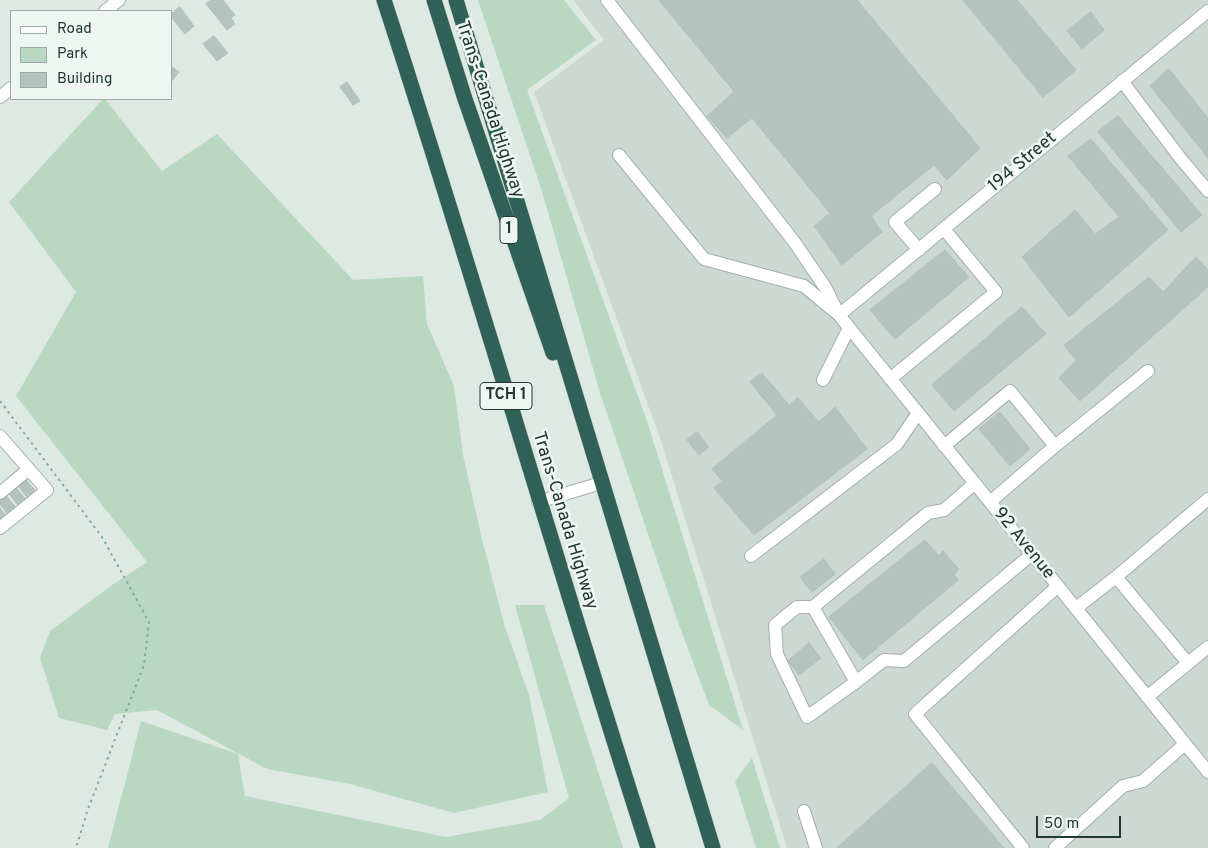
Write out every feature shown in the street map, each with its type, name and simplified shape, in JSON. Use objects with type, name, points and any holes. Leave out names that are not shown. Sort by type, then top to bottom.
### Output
[{"type":"highway","name":"Trans-Canada Highway","points":[[384,0],[423,118],[538,502],[648,848]]},
{"type":"highway","name":"Trans-Canada Highway","points":[[392,0],[423,118]]},
{"type":"highway","name":"Trans-Canada Highway","points":[[434,0],[540,321],[593,457]]},
{"type":"highway","name":"Trans-Canada Highway","points":[[456,0],[713,848]]},
{"type":"street","points":[[106,10],[119,0]]},
{"type":"street","points":[[606,0],[795,243],[825,287],[839,315]]},
{"type":"street","name":"194 Street","points":[[839,315],[1208,11]]},
{"type":"street","points":[[1122,82],[1208,191]]},
{"type":"street","points":[[0,97],[10,89]]},
{"type":"street","points":[[619,155],[704,259],[804,286],[839,315]]},
{"type":"street","points":[[919,250],[895,222],[935,190]]},
{"type":"street","points":[[890,379],[996,292],[944,229]]},
{"type":"street","name":"92 Avenue","points":[[839,315],[1208,772]]},
{"type":"street","points":[[823,380],[849,328]]},
{"type":"street","points":[[990,502],[1055,446],[1148,371]]},
{"type":"street","points":[[944,446],[1010,391],[1055,446]]},
{"type":"street","points":[[751,556],[897,444],[918,413]]},
{"type":"street","points":[[0,436],[47,490],[0,528]]},
{"type":"street","points":[[0,493],[28,469]]},
{"type":"street","points":[[538,502],[601,483]]},
{"type":"street","points":[[975,484],[944,510],[928,513],[813,608],[797,607],[775,625],[777,654],[807,717],[884,660],[904,660],[1032,554]]},
{"type":"street","points":[[1076,608],[1208,499]]},
{"type":"street","points":[[1116,576],[1188,663]]},
{"type":"street","points":[[1023,848],[915,714],[1058,586]]},
{"type":"street","points":[[813,608],[856,682]]},
{"type":"street","points":[[1147,697],[1208,647]]},
{"type":"street","points":[[1055,848],[1123,786],[1143,781],[1185,744]]},
{"type":"street","points":[[804,811],[816,848]]},
{"type":"path","points":[[0,401],[102,537],[149,622],[144,665],[88,809],[76,848]]},
{"type":"shaded area","points":[[573,0],[1208,0],[1208,848],[787,848],[660,438],[534,92],[604,40]]},
{"type":"green space","points":[[478,0],[564,0],[596,40],[527,90],[648,424],[743,730],[709,705],[678,622],[600,393],[541,188]]},
{"type":"green space","points":[[102,100],[106,100],[162,171],[217,134],[353,280],[423,276],[427,324],[454,386],[463,455],[481,535],[504,624],[529,695],[548,792],[454,813],[350,784],[267,769],[157,710],[115,714],[107,730],[59,718],[40,658],[50,631],[112,585],[147,562],[16,396],[76,292],[9,202]]},
{"type":"green space","points":[[515,605],[544,605],[623,848],[108,848],[141,721],[238,754],[245,796],[446,837],[540,820],[569,798]]},
{"type":"green space","points":[[752,758],[780,848],[756,848],[735,781]]},
{"type":"building","points":[[211,0],[223,0],[235,15],[231,18],[235,24],[227,30],[206,4]]},
{"type":"building","points":[[659,0],[857,0],[980,148],[947,180],[934,165],[871,216],[882,232],[842,265],[814,226],[830,213],[752,118],[727,138],[707,116],[734,92]]},
{"type":"building","points":[[963,0],[1017,0],[1076,70],[1043,97]]},
{"type":"building","points":[[180,7],[194,26],[185,34],[172,18],[172,13]]},
{"type":"building","points":[[1091,12],[1104,30],[1082,49],[1067,31]]},
{"type":"building","points":[[214,36],[228,53],[217,61],[203,44]]},
{"type":"building","points":[[172,67],[179,72],[172,81]]},
{"type":"building","points":[[1169,69],[1208,118],[1208,158],[1150,86]]},
{"type":"building","points":[[347,82],[360,101],[353,105],[340,87]]},
{"type":"building","points":[[1118,116],[1202,215],[1181,232],[1098,132]]},
{"type":"building","points":[[1091,139],[1168,230],[1069,317],[1022,257],[1075,210],[1095,234],[1119,217],[1068,156]]},
{"type":"building","points":[[945,250],[969,277],[895,339],[870,310]]},
{"type":"building","points":[[1196,257],[1208,270],[1208,287],[1080,401],[1059,378],[1076,360],[1064,345],[1149,277],[1163,292]]},
{"type":"building","points":[[1022,307],[1046,334],[954,411],[932,385]]},
{"type":"building","points":[[762,373],[789,405],[777,415],[750,382]]},
{"type":"building","points":[[798,398],[819,422],[835,407],[867,449],[754,535],[714,488],[722,481],[712,469]]},
{"type":"building","points":[[1000,412],[1030,449],[1010,466],[979,429]]},
{"type":"building","points":[[697,432],[709,447],[699,455],[687,440]]},
{"type":"building","points":[[25,478],[37,493],[29,500],[17,484]]},
{"type":"building","points":[[14,485],[27,501],[19,507],[7,491]]},
{"type":"building","points":[[5,494],[17,509],[9,516],[0,504],[0,497]]},
{"type":"building","points":[[0,508],[8,518],[0,524]]},
{"type":"building","points":[[925,540],[939,556],[943,551],[959,569],[954,575],[958,580],[863,660],[829,617]]},
{"type":"building","points":[[824,559],[835,574],[812,592],[800,577]]},
{"type":"building","points":[[809,643],[821,658],[799,675],[788,661]]},
{"type":"building","points":[[932,763],[1004,848],[837,848]]}]
